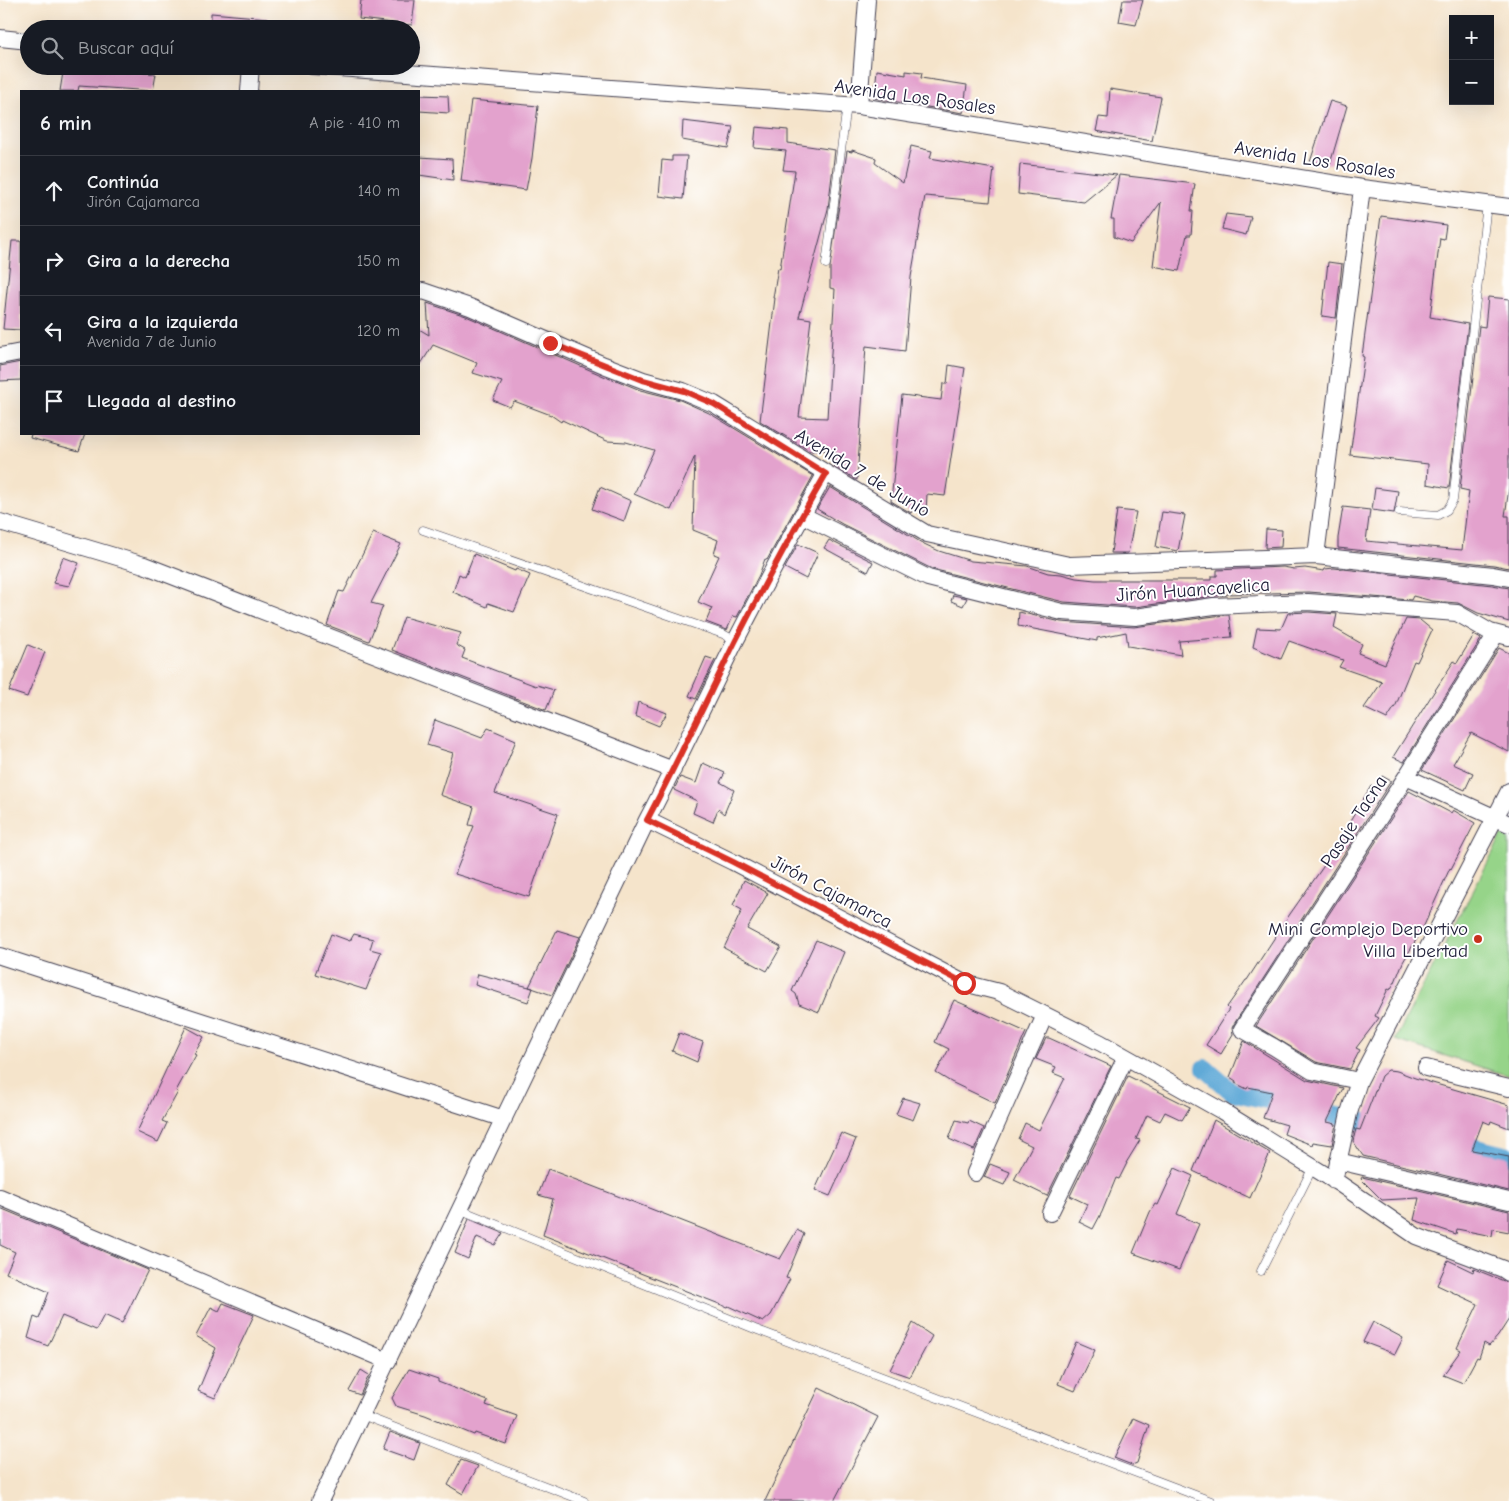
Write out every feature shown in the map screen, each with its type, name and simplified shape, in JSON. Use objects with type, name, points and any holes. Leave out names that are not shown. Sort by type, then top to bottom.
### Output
[{"type":"street","points":[[853,105],[867,0]]},
{"type":"street","points":[[0,38],[20,40]]},
{"type":"street","name":"Avenida Los Rosales","points":[[420,74],[853,105],[1362,188],[1509,207]]},
{"type":"street","points":[[249,90],[250,75]]},
{"type":"street","points":[[1316,556],[1362,188]]},
{"type":"street","name":"Avenida 7 de Junio","points":[[420,292],[424,291],[470,307],[604,365],[643,380],[684,391],[714,404],[927,534],[1069,565],[1316,556],[1509,578]]},
{"type":"street","points":[[0,356],[20,352]]},
{"type":"street","points":[[320,1501],[647,820],[736,641],[802,515],[826,474]]},
{"type":"street","name":"Jirón Huancavelica","points":[[802,515],[928,578],[1062,612],[1135,617],[1214,606],[1308,602],[1457,613],[1490,632],[1502,636]]},
{"type":"street","points":[[0,522],[144,565],[673,770]]},
{"type":"street","name":"Pasaje Tacna","points":[[1359,1081],[1312,1071],[1274,1047],[1242,1030],[1406,777],[1502,636]]},
{"type":"street","points":[[1406,777],[1502,821]]},
{"type":"street","points":[[1334,1180],[1349,1113],[1359,1081],[1502,821],[1509,791]]},
{"type":"street","name":"Jirón Cajamarca","points":[[647,820],[733,862],[964,983],[999,992],[1101,1043],[1222,1111],[1334,1180],[1416,1236],[1509,1273]]},
{"type":"street","points":[[0,956],[504,1119]]},
{"type":"street","points":[[975,1173],[1045,1016]]},
{"type":"street","points":[[1050,1212],[1126,1057]]},
{"type":"street","points":[[1426,1068],[1509,1088]]},
{"type":"street","points":[[1338,1161],[1509,1201]]},
{"type":"street","points":[[0,1196],[388,1362]]},
{"type":"lane","points":[[826,264],[853,105]]},
{"type":"lane","points":[[1399,512],[1438,515],[1447,510],[1453,500],[1487,204]]},
{"type":"lane","points":[[424,530],[723,634],[736,641]]},
{"type":"lane","points":[[1261,1271],[1313,1167]]},
{"type":"lane","points":[[461,1210],[755,1329],[1211,1501]]},
{"type":"lane","points":[[362,1415],[584,1501]]},
{"type":"green space","name":"Mini Complejo Deportivo Villa Libertad","points":[[1502,835],[1509,838],[1509,1076],[1395,1040]]},
{"type":"building","points":[[361,0],[415,0],[413,20],[359,19]]},
{"type":"building","points":[[1123,0],[1143,0],[1136,25],[1119,22]]},
{"type":"building","points":[[211,13],[268,18],[268,20],[211,20]]},
{"type":"building","points":[[877,70],[906,75],[906,71],[922,73],[921,78],[967,85],[963,113],[874,98]]},
{"type":"building","points":[[63,75],[156,75],[153,90],[79,86],[78,90],[60,90]]},
{"type":"building","points":[[1110,89],[1161,97],[1152,141],[1096,131],[1099,117],[1108,118]]},
{"type":"building","points":[[420,95],[448,96],[449,113],[420,111]]},
{"type":"building","points":[[471,100],[538,106],[526,190],[461,181]]},
{"type":"building","points":[[1330,101],[1347,106],[1330,164],[1310,162]]},
{"type":"building","points":[[683,121],[733,127],[728,148],[682,140]]},
{"type":"building","points":[[756,127],[788,130],[788,143],[835,150],[828,209],[799,317],[811,319],[799,417],[827,418],[835,289],[830,288],[830,267],[847,151],[852,152],[852,150],[876,158],[875,163],[903,183],[911,146],[932,151],[930,158],[994,169],[990,202],[925,196],[911,277],[905,351],[866,346],[857,480],[834,466],[835,450],[810,451],[760,421],[775,298],[773,298],[778,268],[780,269],[795,171],[783,170],[786,151],[754,148]]},
{"type":"building","points":[[672,156],[687,156],[683,199],[659,196],[662,160],[672,161]]},
{"type":"building","points":[[420,157],[452,159],[453,180],[420,175]]},
{"type":"building","points":[[1020,164],[1117,175],[1084,202],[1018,194]]},
{"type":"building","points":[[1119,175],[1195,184],[1191,211],[1193,211],[1191,235],[1187,235],[1179,271],[1153,266],[1161,202],[1131,243],[1114,237],[1114,219],[1111,219]]},
{"type":"building","points":[[1226,214],[1251,217],[1246,235],[1222,229]]},
{"type":"building","points":[[1381,216],[1446,225],[1444,239],[1440,238],[1430,317],[1468,324],[1449,488],[1427,484],[1428,464],[1350,455]]},
{"type":"building","points":[[12,241],[20,241],[20,330],[3,329]]},
{"type":"building","points":[[1328,262],[1342,264],[1336,318],[1322,316]]},
{"type":"building","points":[[1488,297],[1509,299],[1509,488],[1505,516],[1509,516],[1509,568],[1338,548],[1343,507],[1370,510],[1366,541],[1462,550],[1469,491],[1460,489],[1479,326],[1485,327]]},
{"type":"building","points":[[427,303],[466,316],[615,381],[640,390],[680,400],[709,413],[813,476],[767,560],[765,559],[759,575],[737,617],[733,616],[727,630],[706,622],[712,608],[698,602],[719,556],[714,554],[718,540],[693,530],[695,456],[671,510],[634,494],[654,450],[626,442],[607,441],[562,420],[561,422],[551,415],[514,401],[510,407],[493,400],[502,382],[473,373],[477,363],[433,345],[420,365],[420,330],[429,335]]},
{"type":"building","points":[[20,362],[20,380],[0,381],[0,366]]},
{"type":"building","points":[[949,365],[965,368],[945,496],[927,494],[926,512],[913,509],[911,513],[891,501],[902,395],[941,400],[943,384],[947,384]]},
{"type":"building","points":[[31,435],[85,435],[79,451],[30,438]]},
{"type":"building","points":[[600,487],[631,501],[624,521],[592,509]]},
{"type":"building","points":[[830,487],[922,543],[939,551],[971,561],[1027,566],[1048,573],[1095,580],[1212,580],[1212,576],[1217,576],[1217,570],[1283,567],[1324,571],[1325,569],[1334,568],[1492,585],[1509,588],[1509,622],[1478,613],[1458,603],[1432,601],[1413,596],[1411,600],[1309,592],[1227,594],[1135,607],[1064,602],[932,569],[842,524],[817,509]]},
{"type":"building","points":[[1375,488],[1398,491],[1394,513],[1372,510]]},
{"type":"building","points":[[1117,510],[1136,512],[1128,553],[1111,553]]},
{"type":"building","points":[[1162,512],[1185,515],[1178,551],[1156,547]]},
{"type":"building","points":[[1266,529],[1282,530],[1281,547],[1265,548]]},
{"type":"building","points":[[373,533],[401,544],[371,603],[383,606],[369,641],[327,625],[339,591],[344,592]]},
{"type":"building","points":[[829,540],[873,562],[868,572],[824,548]]},
{"type":"building","points":[[798,544],[818,553],[806,579],[785,568]]},
{"type":"building","points":[[474,554],[515,571],[516,569],[530,575],[514,612],[488,603],[487,607],[453,592],[459,574],[465,577]]},
{"type":"building","points":[[63,557],[79,563],[69,586],[53,583]]},
{"type":"building","points":[[953,595],[967,598],[963,606],[951,601]]},
{"type":"building","points":[[1019,612],[1061,622],[1134,627],[1229,615],[1232,637],[1179,641],[1181,655],[1128,646],[1126,632],[1097,638],[1097,641],[1018,626]]},
{"type":"building","points":[[1288,613],[1337,614],[1334,628],[1362,644],[1358,653],[1385,664],[1406,619],[1420,620],[1432,630],[1417,662],[1414,661],[1396,705],[1387,719],[1364,708],[1382,682],[1339,667],[1343,660],[1289,641],[1281,659],[1253,647],[1257,628],[1281,629]]},
{"type":"building","points":[[404,617],[461,633],[456,645],[465,650],[462,658],[536,686],[554,690],[546,710],[392,650]]},
{"type":"building","points":[[1474,635],[1481,639],[1404,762],[1393,757],[1454,661],[1457,663]]},
{"type":"building","points":[[28,645],[45,652],[27,697],[9,691]]},
{"type":"building","points":[[1499,648],[1509,653],[1509,752],[1471,733],[1453,764],[1473,773],[1465,790],[1422,770]]},
{"type":"building","points":[[706,657],[715,660],[696,699],[689,696]]},
{"type":"building","points":[[638,702],[667,713],[659,726],[635,716]]},
{"type":"building","points":[[435,720],[482,738],[488,728],[516,740],[495,793],[558,814],[529,897],[455,874],[474,826],[469,825],[474,807],[440,795],[453,753],[427,745]]},
{"type":"building","points":[[703,763],[725,773],[720,782],[734,790],[724,814],[718,809],[713,822],[693,813],[697,801],[674,790],[680,777],[696,783]]},
{"type":"building","points":[[1382,776],[1391,781],[1234,1024],[1232,1028],[1233,1034],[1221,1054],[1206,1045],[1229,1009],[1227,1007],[1323,867],[1371,786],[1375,787]]},
{"type":"building","points":[[1409,791],[1451,813],[1453,810],[1475,823],[1450,868],[1422,930],[1403,962],[1395,982],[1390,990],[1388,989],[1375,1016],[1379,1018],[1356,1048],[1360,1050],[1350,1069],[1316,1062],[1256,1026]]},
{"type":"building","points":[[744,880],[768,893],[747,929],[781,947],[767,971],[724,948],[742,910],[733,905]]},
{"type":"building","points":[[557,930],[580,937],[552,995],[529,987]]},
{"type":"building","points":[[331,934],[350,941],[354,934],[373,939],[370,949],[381,952],[366,990],[315,974]]},
{"type":"building","points":[[816,940],[844,952],[819,1012],[799,1004],[796,994],[792,991]]},
{"type":"building","points":[[478,974],[533,988],[528,1002],[475,985]]},
{"type":"building","points":[[954,1000],[1026,1032],[995,1103],[936,1073],[949,1049],[935,1042]]},
{"type":"building","points":[[186,1027],[204,1037],[162,1121],[167,1123],[158,1142],[137,1132]]},
{"type":"building","points":[[679,1033],[703,1042],[697,1062],[672,1051]]},
{"type":"building","points":[[1046,1038],[1111,1066],[1047,1196],[1014,1180],[1032,1146],[1018,1139],[1025,1123],[1039,1130],[1065,1078],[1053,1073],[1056,1067],[1036,1059]]},
{"type":"building","points":[[1244,1041],[1307,1080],[1343,1088],[1327,1122],[1336,1124],[1332,1145],[1313,1142],[1312,1145],[1284,1134],[1287,1125],[1263,1118],[1272,1092],[1248,1087],[1247,1089],[1235,1083],[1236,1081],[1230,1077]]},
{"type":"building","points":[[1388,1070],[1397,1071],[1509,1105],[1509,1128],[1491,1121],[1490,1124],[1483,1121],[1472,1150],[1509,1157],[1509,1191],[1363,1156],[1353,1141],[1356,1129],[1360,1130],[1381,1076]]},
{"type":"building","points":[[1128,1076],[1190,1107],[1182,1120],[1165,1112],[1160,1121],[1147,1115],[1136,1139],[1140,1140],[1119,1179],[1116,1178],[1093,1229],[1079,1222],[1087,1204],[1070,1196]]},
{"type":"building","points":[[903,1098],[920,1103],[913,1120],[896,1114]]},
{"type":"building","points":[[956,1120],[968,1123],[969,1121],[984,1128],[974,1150],[949,1139]]},
{"type":"building","points":[[1214,1120],[1270,1153],[1250,1198],[1193,1171]]},
{"type":"building","points":[[841,1133],[856,1139],[830,1196],[815,1190]]},
{"type":"building","points":[[990,1164],[1010,1172],[1004,1185],[984,1177]]},
{"type":"building","points":[[1175,1168],[1193,1176],[1177,1214],[1199,1224],[1179,1270],[1133,1253],[1150,1212],[1155,1204],[1158,1205]]},
{"type":"building","points":[[548,1169],[780,1259],[797,1230],[804,1234],[786,1278],[790,1279],[771,1315],[763,1322],[728,1306],[543,1235],[553,1199],[538,1195]]},
{"type":"building","points":[[1362,1177],[1509,1211],[1509,1232],[1493,1229],[1492,1236],[1457,1229],[1456,1234],[1414,1220],[1419,1198],[1382,1200],[1361,1179]]},
{"type":"building","points":[[0,1208],[148,1270],[122,1323],[104,1315],[96,1330],[62,1316],[48,1346],[28,1338],[34,1317],[39,1319],[49,1292],[6,1273],[15,1252],[0,1245]]},
{"type":"building","points":[[469,1219],[503,1233],[495,1245],[477,1237],[468,1259],[455,1253]]},
{"type":"building","points":[[1448,1260],[1473,1272],[1474,1269],[1509,1283],[1509,1319],[1489,1346],[1484,1343],[1479,1358],[1477,1357],[1463,1383],[1443,1375],[1461,1350],[1457,1348],[1478,1304],[1437,1285]]},
{"type":"building","points":[[223,1303],[254,1315],[215,1398],[198,1391],[216,1348],[196,1336],[211,1307],[219,1311]]},
{"type":"building","points":[[1373,1322],[1403,1338],[1395,1354],[1363,1342]]},
{"type":"building","points":[[913,1323],[932,1336],[910,1377],[890,1370]]},
{"type":"building","points":[[1076,1342],[1095,1350],[1075,1391],[1058,1384]]},
{"type":"building","points":[[409,1369],[438,1379],[438,1382],[488,1401],[486,1405],[517,1416],[506,1444],[475,1433],[474,1435],[425,1415],[396,1406],[392,1398]]},
{"type":"building","points":[[361,1370],[369,1375],[360,1395],[349,1391]]},
{"type":"building","points":[[819,1388],[878,1417],[834,1501],[765,1501]]},
{"type":"building","points":[[1133,1418],[1149,1425],[1137,1463],[1132,1465],[1114,1458]]},
{"type":"building","points":[[390,1432],[420,1443],[414,1460],[383,1449]]},
{"type":"building","points":[[461,1460],[478,1466],[463,1494],[448,1485]]},
{"type":"waterway","points":[[1205,1068],[1232,1092],[1387,1127]]},
{"type":"waterway","points":[[1451,1142],[1509,1156]]},
{"type":"place","name":"Mini Complejo Deportivo Villa Libertad","points":[[1478,939]]},
{"type":"route","points":[[550,343],[643,380],[684,391],[714,404],[826,474],[795,527],[736,641],[647,820],[733,862],[964,983]]}]
